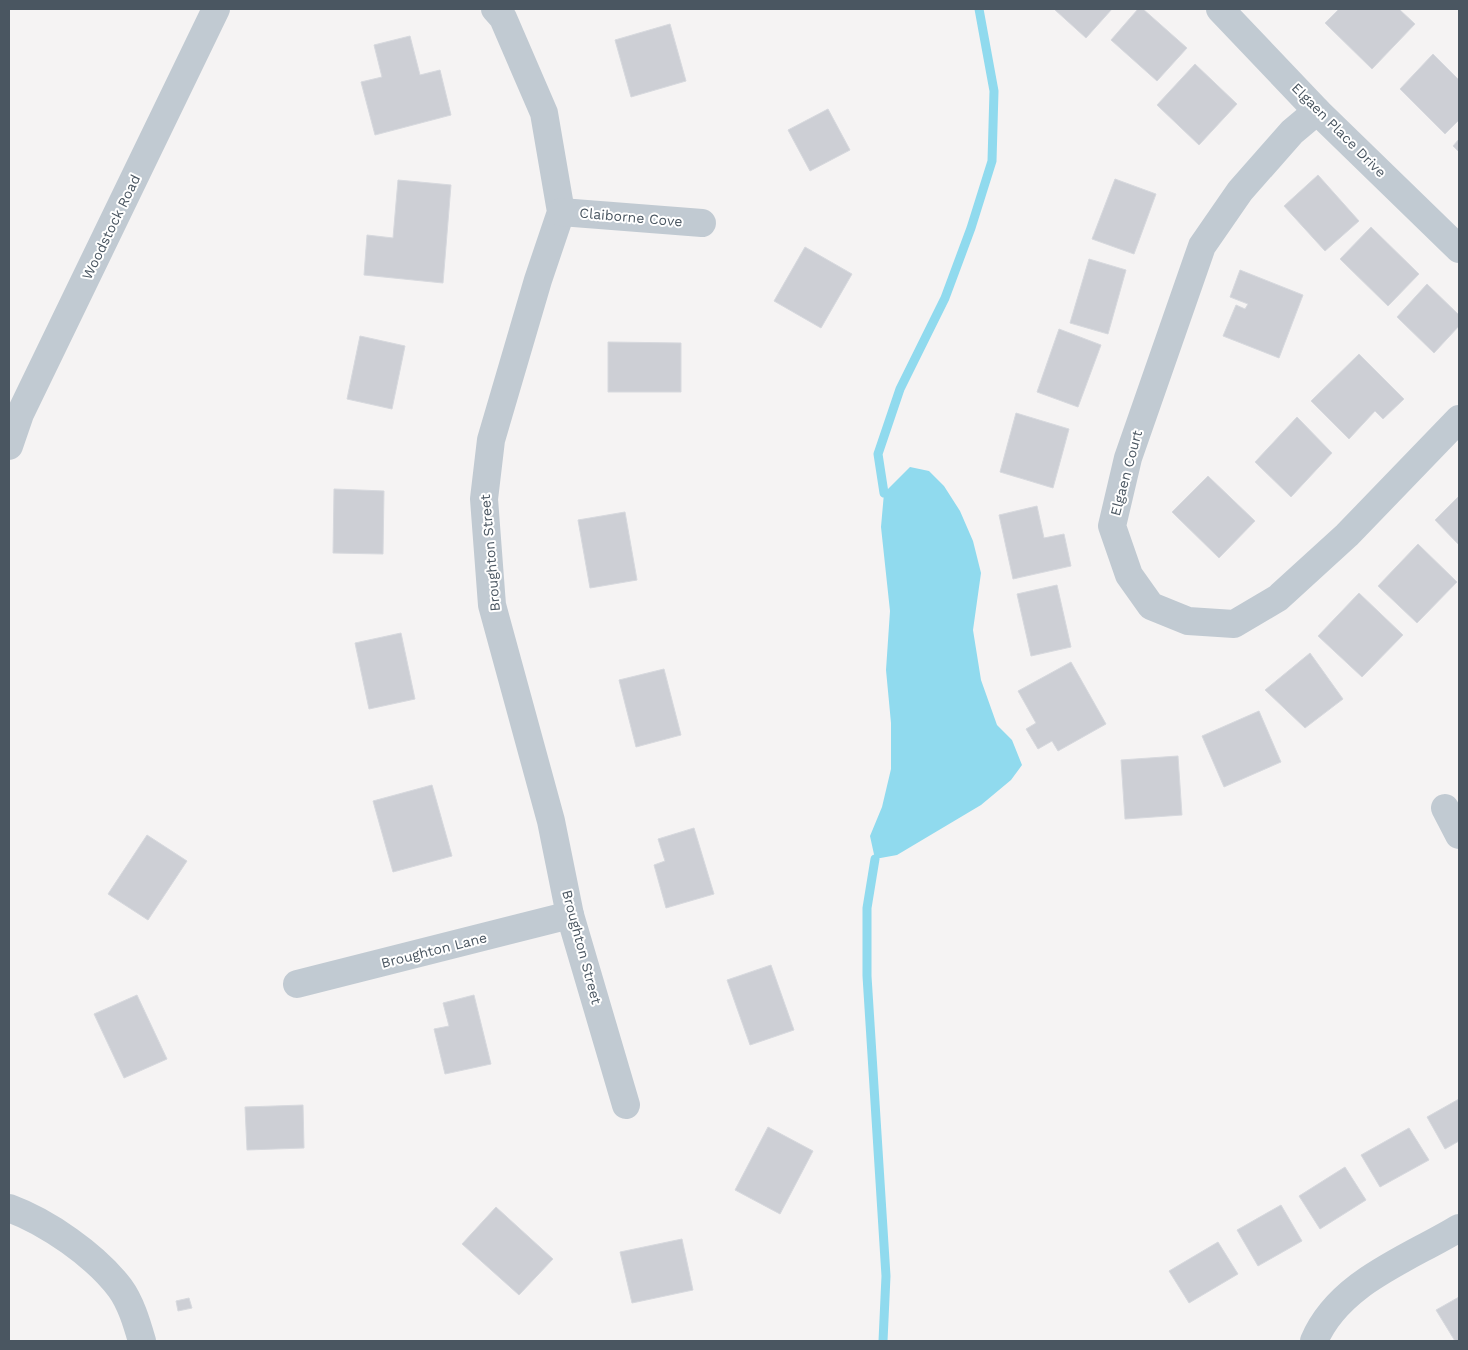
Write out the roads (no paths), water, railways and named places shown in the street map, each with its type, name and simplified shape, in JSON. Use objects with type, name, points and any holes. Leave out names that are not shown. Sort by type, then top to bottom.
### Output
[{"type":"street","name":"Woodstock Road","points":[[9,446],[20,414],[216,9]]},
{"type":"street","name":"Broughton Street","points":[[495,9],[503,18],[544,113],[561,212],[538,280],[491,440],[484,499],[492,605],[551,820],[570,916],[626,1105]]},
{"type":"street","name":"Elgaen Place Drive","points":[[1220,9],[1318,110],[1459,249]]},
{"type":"street","name":"Elgaen Court","points":[[1318,110],[1292,132],[1240,191],[1202,246],[1128,458],[1112,526],[1129,575],[1151,606],[1188,621],[1234,624],[1278,598],[1347,535],[1459,419]]},
{"type":"street","name":"Claiborne Cove","points":[[561,212],[702,223]]},
{"type":"street","points":[[1445,808],[1459,835]]},
{"type":"street","name":"Broughton Lane","points":[[297,984],[570,916]]},
{"type":"street","points":[[9,1208],[52,1230],[98,1266],[120,1289],[142,1341]]},
{"type":"street","points":[[1314,1341],[1333,1310],[1354,1291],[1404,1257],[1459,1228]]},
{"type":"water","points":[[910,467],[929,471],[944,486],[960,511],[973,541],[981,573],[973,630],[981,680],[997,725],[1012,740],[1022,765],[1011,780],[981,805],[897,855],[875,859],[870,836],[882,807],[891,769],[891,723],[886,670],[890,611],[881,527],[884,493]]},
{"type":"waterway","points":[[884,493],[878,454],[900,389],[945,298],[971,228],[992,161],[994,91],[979,9]]},
{"type":"waterway","points":[[875,859],[867,908],[867,976],[886,1276],[883,1341]]}]
